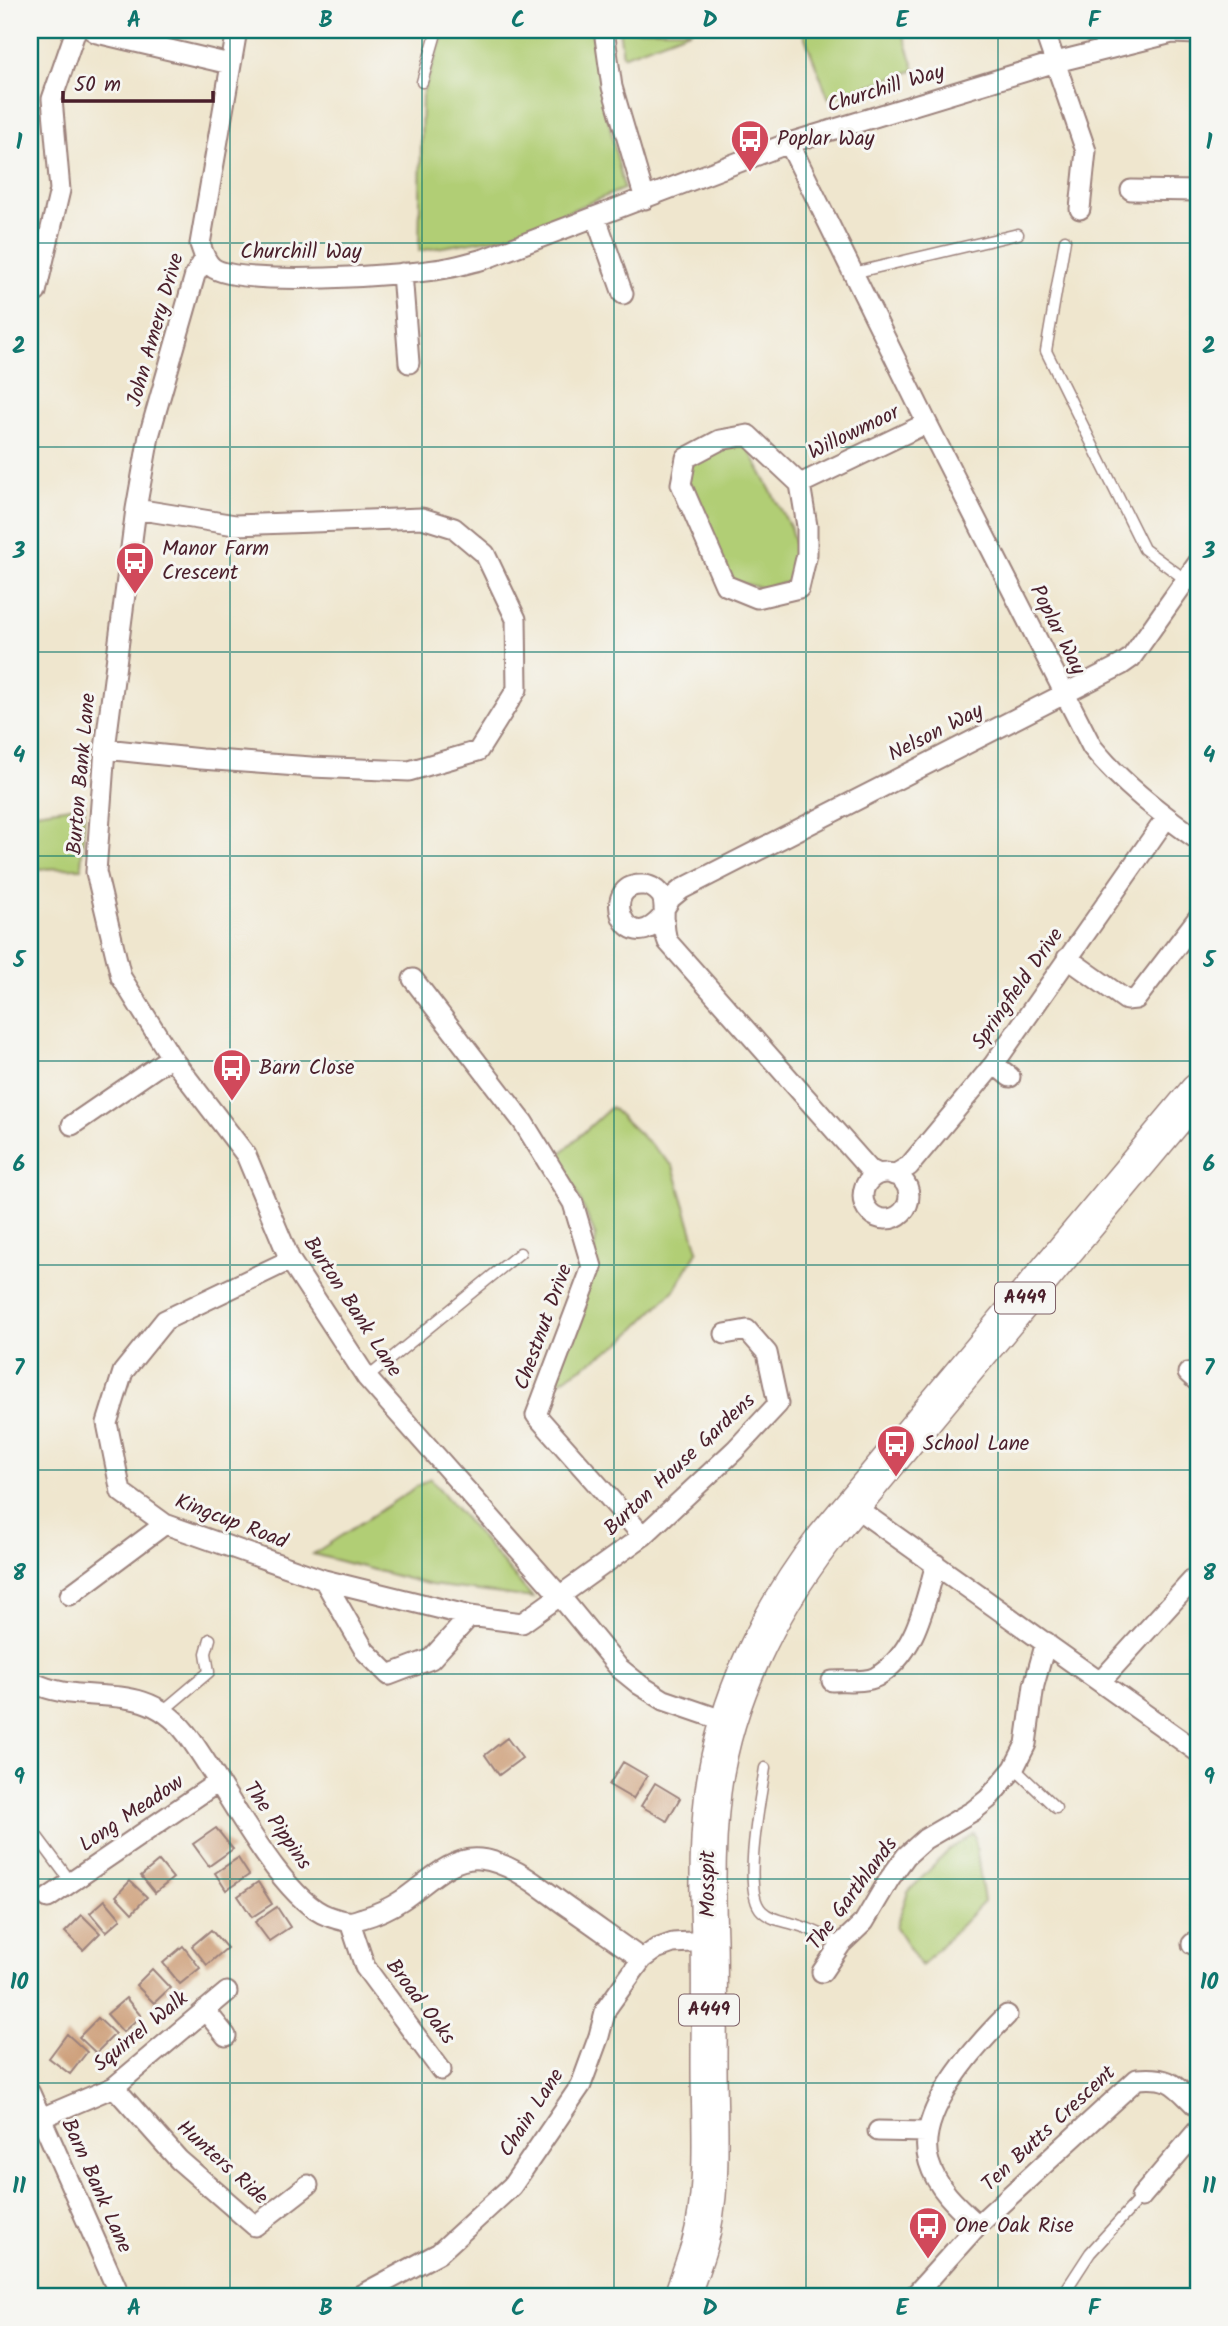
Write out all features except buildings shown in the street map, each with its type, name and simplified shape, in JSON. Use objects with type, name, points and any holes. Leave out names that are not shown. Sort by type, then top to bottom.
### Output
[{"type":"highway","name":"A449","points":[[852,1505],[1198,1091]]},
{"type":"highway","name":"Mosspit","points":[[682,2296],[699,2245],[709,2175],[707,1901],[713,1788],[728,1722],[755,1651],[790,1588],[852,1505]]},
{"type":"street","points":[[36,292],[60,190],[52,99],[76,30]]},
{"type":"street","points":[[92,30],[230,64]]},
{"type":"street","name":"John Amery Drive","points":[[149,436],[195,275],[205,258],[200,244],[237,30]]},
{"type":"street","points":[[604,30],[612,87],[645,199]]},
{"type":"street","points":[[1044,30],[1086,151],[1080,209]]},
{"type":"street","name":"Churchill Way","points":[[205,258],[213,268],[227,274],[281,279],[446,268],[484,259],[789,143],[1056,62],[1172,33],[1198,34]]},
{"type":"street","name":"Poplar Way","points":[[789,143],[852,274],[1092,747],[1111,770],[1198,840]]},
{"type":"street","points":[[1131,190],[1198,191]]},
{"type":"street","points":[[596,218],[623,294]]},
{"type":"street","points":[[402,273],[409,363]]},
{"type":"street","name":"Willowmoor","points":[[800,484],[927,423]]},
{"type":"street","name":"Willowmoor","points":[[748,435],[800,484],[807,526],[807,554],[799,588],[758,598],[725,585],[681,484],[685,458],[720,440],[748,435]]},
{"type":"street","name":"Burton Bank Lane","points":[[149,436],[136,509],[105,748],[96,872],[121,977],[171,1057],[246,1155],[289,1260],[367,1378],[561,1596],[620,1668],[664,1700],[728,1722]]},
{"type":"street","points":[[105,748],[229,761],[409,771],[478,751],[517,689],[516,619],[485,554],[454,528],[422,518],[235,525],[136,509]]},
{"type":"street","name":"Nelson Way","points":[[663,913],[671,898],[682,889],[1131,658],[1198,563]]},
{"type":"street","name":"Springfield Drive","points":[[663,913],[663,931],[668,942],[869,1169],[886,1174],[909,1166],[995,1064],[1167,817]]},
{"type":"street","points":[[1067,958],[1126,1000],[1136,999],[1198,918]]},
{"type":"street","name":"Chestnut Drive","points":[[413,979],[523,1122],[573,1203],[592,1267],[536,1415],[643,1536]]},
{"type":"street","points":[[72,1125],[171,1057]]},
{"type":"street","points":[[995,1064],[1010,1077]]},
{"type":"street","name":"Kingcup Road","points":[[289,1260],[165,1320],[123,1372],[107,1423],[121,1492],[165,1524],[324,1580],[470,1616],[522,1623],[561,1596]]},
{"type":"street","name":"Burton House Gardens","points":[[561,1596],[643,1536],[735,1450],[778,1404],[767,1353],[747,1330],[725,1334]]},
{"type":"street","points":[[852,1505],[1101,1681],[1196,1744]]},
{"type":"street","points":[[69,1595],[165,1524]]},
{"type":"street","points":[[832,1681],[874,1678],[898,1659],[917,1630],[936,1564]]},
{"type":"street","points":[[1101,1681],[1198,1574]]},
{"type":"street","points":[[324,1580],[365,1651],[389,1675],[431,1659],[470,1616]]},
{"type":"street","name":"The Garthlands","points":[[822,1972],[841,1944],[864,1923],[906,1856],[925,1839],[988,1800],[1014,1768],[1026,1744],[1034,1685],[1046,1642]]},
{"type":"street","name":"The Pippins","points":[[30,1681],[64,1692],[120,1696],[143,1701],[164,1710],[186,1732],[279,1874],[304,1902],[325,1915],[350,1922]]},
{"type":"street","name":"Long Meadow","points":[[48,1898],[218,1782]]},
{"type":"street","points":[[350,1922],[374,1915],[401,1901],[451,1865],[479,1858],[503,1865],[530,1881],[642,1959]]},
{"type":"street","name":"Broad Oaks","points":[[350,1922],[365,1967],[441,2070]]},
{"type":"street","name":"Chain Lane","points":[[359,2296],[439,2253],[512,2186],[581,2085],[606,2009],[642,1959],[656,1949],[673,1943],[709,1941]]},
{"type":"street","name":"Squirrel Walk","points":[[41,2118],[114,2087],[227,1992]]},
{"type":"street","points":[[205,2010],[226,2036]]},
{"type":"street","points":[[978,2225],[945,2194],[928,2161],[926,2132],[946,2088],[989,2032],[1007,2015]]},
{"type":"street","name":"Ten Butts Crescent","points":[[914,2296],[978,2225],[1137,2079],[1159,2077],[1175,2085],[1198,2108]]},
{"type":"street","name":"Hunters Ride","points":[[114,2087],[179,2160],[255,2226],[308,2185]]},
{"type":"street","name":"Barn Bank Lane","points":[[30,2094],[120,2296]]},
{"type":"street","points":[[1141,2197],[1198,2130]]},
{"type":"street","points":[[878,2131],[926,2132]]},
{"type":"lane","points":[[422,82],[438,30]]},
{"type":"lane","points":[[852,274],[1018,234]]},
{"type":"lane","points":[[1065,240],[1046,351],[1144,549],[1186,580]]},
{"type":"lane","points":[[367,1378],[520,1254]]},
{"type":"lane","points":[[164,1710],[209,1672],[206,1653],[210,1639]]},
{"type":"lane","points":[[765,1768],[755,1832],[754,1898],[761,1911],[779,1921],[797,1925],[841,1944]]},
{"type":"lane","points":[[1014,1768],[1056,1808]]},
{"type":"lane","name":"Long Meadow","points":[[30,1826],[71,1882]]},
{"type":"lane","points":[[1062,2296],[1090,2253],[1141,2197]]},
{"type":"green space","points":[[445,30],[592,30],[598,73],[624,189],[507,236],[419,251],[422,96]]},
{"type":"green space","points":[[619,30],[692,30],[623,56]]},
{"type":"green space","points":[[802,30],[902,30],[915,70],[829,99]]},
{"type":"green space","points":[[746,444],[790,527],[800,562],[794,581],[762,588],[732,581],[681,484],[694,461],[720,448]]},
{"type":"green space","points":[[85,805],[81,868],[30,869],[30,809],[36,812]]},
{"type":"green space","points":[[611,1107],[673,1166],[698,1250],[675,1289],[622,1342],[554,1385],[592,1267],[596,1237],[560,1154]]},
{"type":"green space","points":[[430,1478],[533,1598],[431,1585],[313,1554]]},
{"type":"green space","points":[[974,1833],[984,1902],[921,1966],[896,1927],[908,1892],[949,1850]]},
{"type":"place","name":"Poplar Way","points":[[750,173]]},
{"type":"place","name":"Manor Farm Crescent","points":[[135,595]]},
{"type":"place","name":"Barn Close","points":[[232,1102]]},
{"type":"place","name":"School Lane","points":[[896,1478]]},
{"type":"place","name":"One Oak Rise","points":[[928,2260]]}]
